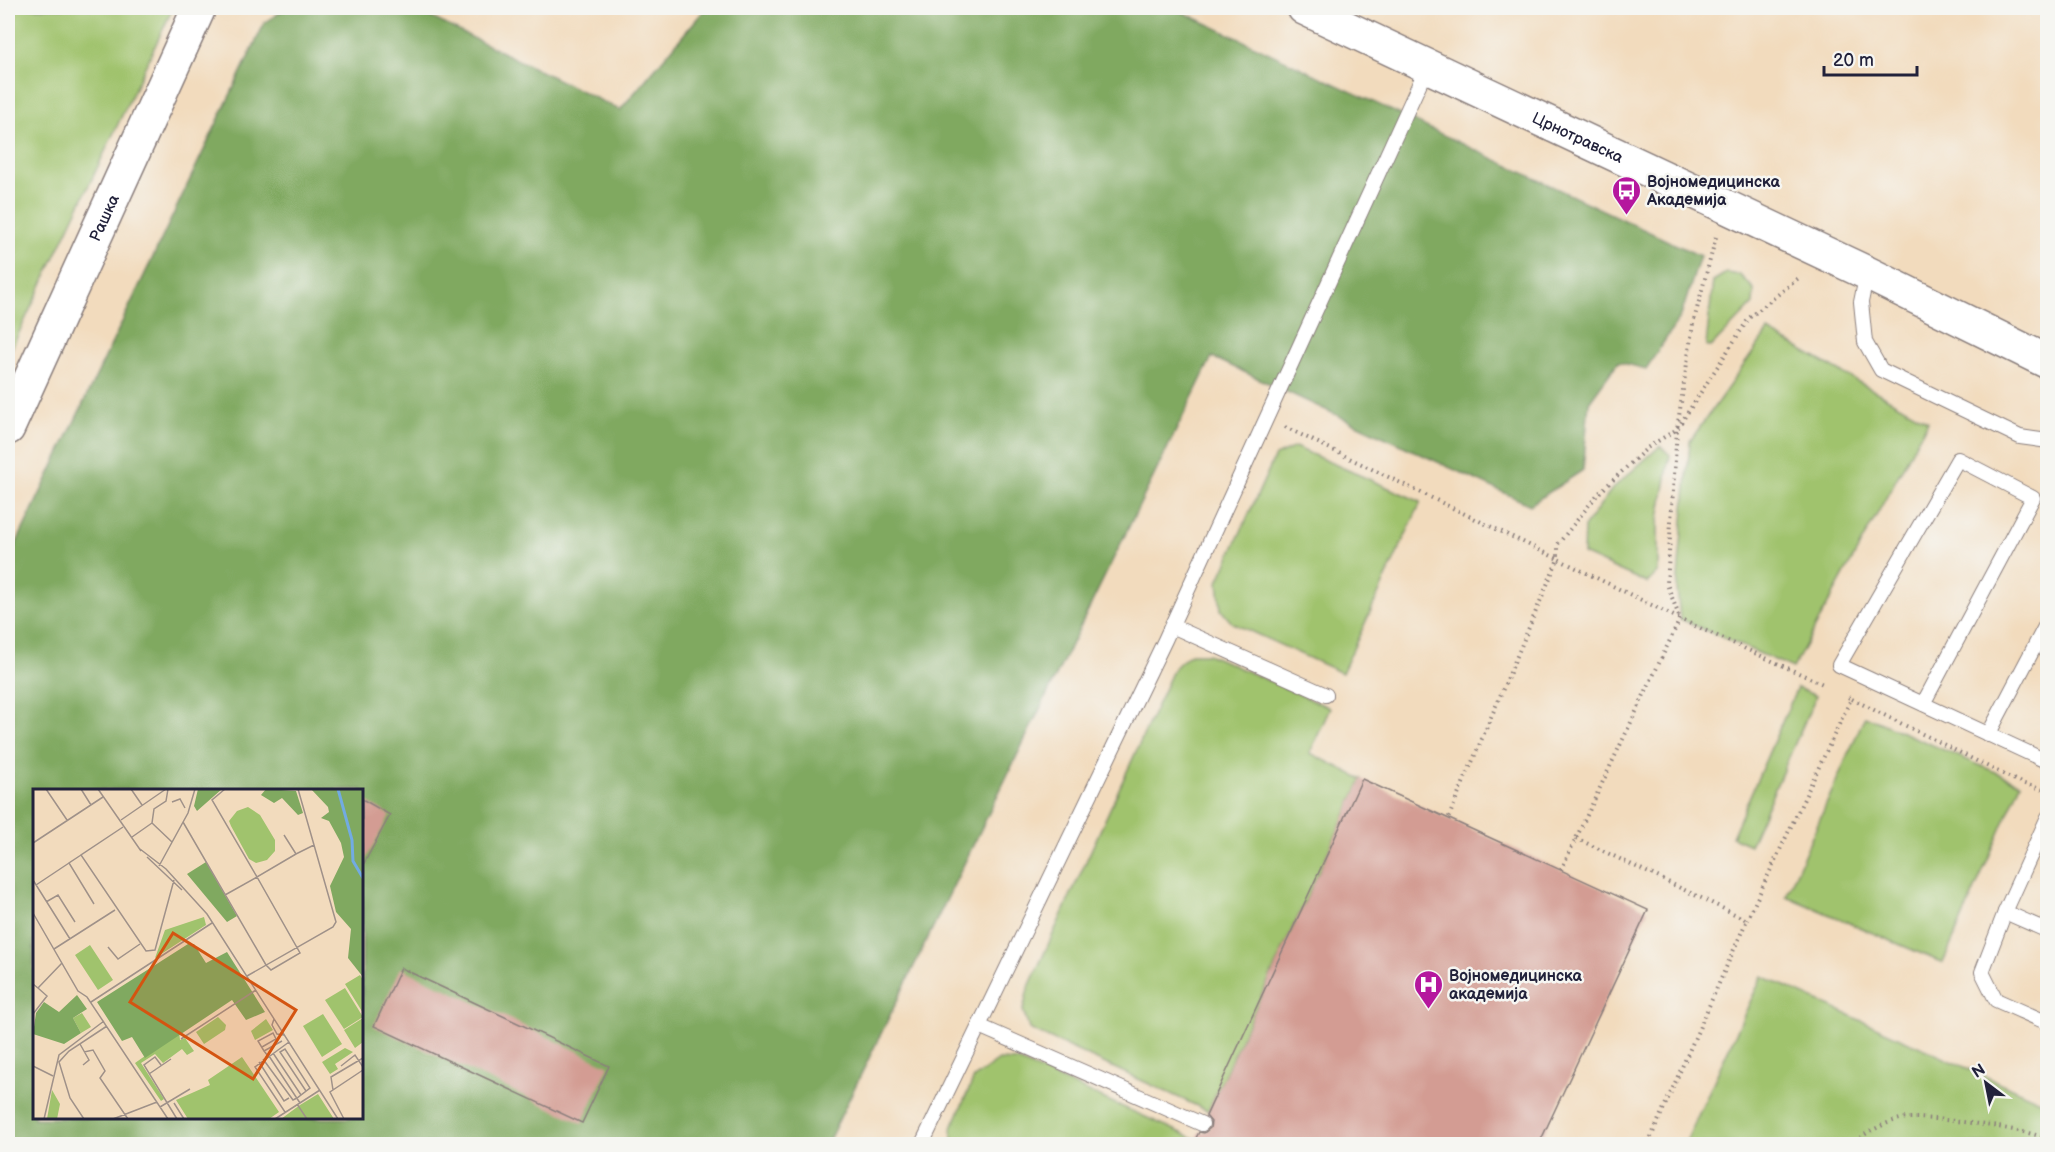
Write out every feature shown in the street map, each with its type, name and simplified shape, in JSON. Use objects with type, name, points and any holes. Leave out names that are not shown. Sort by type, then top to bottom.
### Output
[{"type":"main road","name":"Рашка","points":[[8,428],[199,8]]},
{"type":"main road","name":"Црнотравска","points":[[1304,8],[1867,273],[2048,362]]},
{"type":"lane","points":[[922,1144],[1172,626],[1428,65]]},
{"type":"lane","points":[[1867,273],[1861,302],[1864,342],[1881,370],[2020,437],[2048,441]]},
{"type":"lane","points":[[1923,704],[2033,498],[1958,459],[1839,665],[1988,735],[2048,762]]},
{"type":"lane","points":[[1988,735],[2048,621]]},
{"type":"lane","points":[[1172,626],[1326,695]]},
{"type":"lane","points":[[2048,817],[2043,841],[2005,912],[1982,972],[1996,1000],[2048,1023]]},
{"type":"lane","points":[[2005,912],[2048,931]]},
{"type":"lane","points":[[979,1026],[1202,1124]]},
{"type":"path","points":[[1561,870],[1680,619],[1667,584],[1677,429],[1693,324],[1717,232]]},
{"type":"path","points":[[1448,819],[1558,559],[1558,544],[1598,494],[1647,448],[1677,429],[1749,318],[1804,274]]},
{"type":"path","points":[[1266,418],[1680,619],[1793,668],[1833,689]]},
{"type":"path","points":[[1842,694],[2021,783],[2048,791]]},
{"type":"path","points":[[1648,1144],[1747,920],[1851,699]]},
{"type":"path","points":[[1576,838],[1747,920]]},
{"type":"path","points":[[1850,1144],[1900,1119],[1974,1124],[2033,1132],[2048,1138]]},
{"type":"green space","points":[[8,8],[173,8],[8,356]]},
{"type":"green space","points":[[287,8],[412,8],[620,110],[706,8],[1174,8],[1700,256],[1681,316],[1646,369],[1618,362],[1589,402],[1583,470],[1530,505],[1212,357],[827,1144],[8,1144],[8,561],[265,22]]},
{"type":"green space","points":[[1726,273],[1740,275],[1754,289],[1753,304],[1711,347],[1706,345],[1713,281]]},
{"type":"green space","points":[[1768,331],[1928,421],[1793,668],[1680,619],[1677,589],[1690,441]]},
{"type":"green space","points":[[1660,446],[1670,455],[1658,525],[1658,572],[1647,583],[1583,554],[1584,527],[1612,489]]},
{"type":"green space","points":[[1295,447],[1421,502],[1342,673],[1232,623],[1221,610],[1218,582],[1275,456]]},
{"type":"green space","points":[[1190,654],[1208,654],[1330,708],[1310,753],[1362,779],[1208,1111],[1029,1029],[1023,1010],[1028,989],[1174,668]]},
{"type":"green space","points":[[1797,688],[1816,696],[1750,845],[1732,837]]},
{"type":"green space","points":[[1865,716],[2021,783],[1943,963],[1786,896]]},
{"type":"green space","points":[[1762,976],[2047,1104],[2047,1144],[1685,1144]]},
{"type":"green space","points":[[999,1060],[1018,1061],[1196,1139],[1193,1144],[954,1144],[951,1130],[974,1078]]},
{"type":"building","name":"Војномедицинска академија","points":[[1362,779],[1648,910],[1539,1144],[1193,1144],[1199,1132],[1204,1133],[1210,1128],[1211,1122],[1206,1116]]},
{"type":"building","points":[[363,800],[390,815],[363,865]]},
{"type":"building","points":[[401,968],[609,1066],[582,1123],[374,1026]]},
{"type":"place","name":"Војномедицинска Академија","points":[[1626,216]]},
{"type":"place","name":"Војномедицинска академија","points":[[1428,1010]]}]
